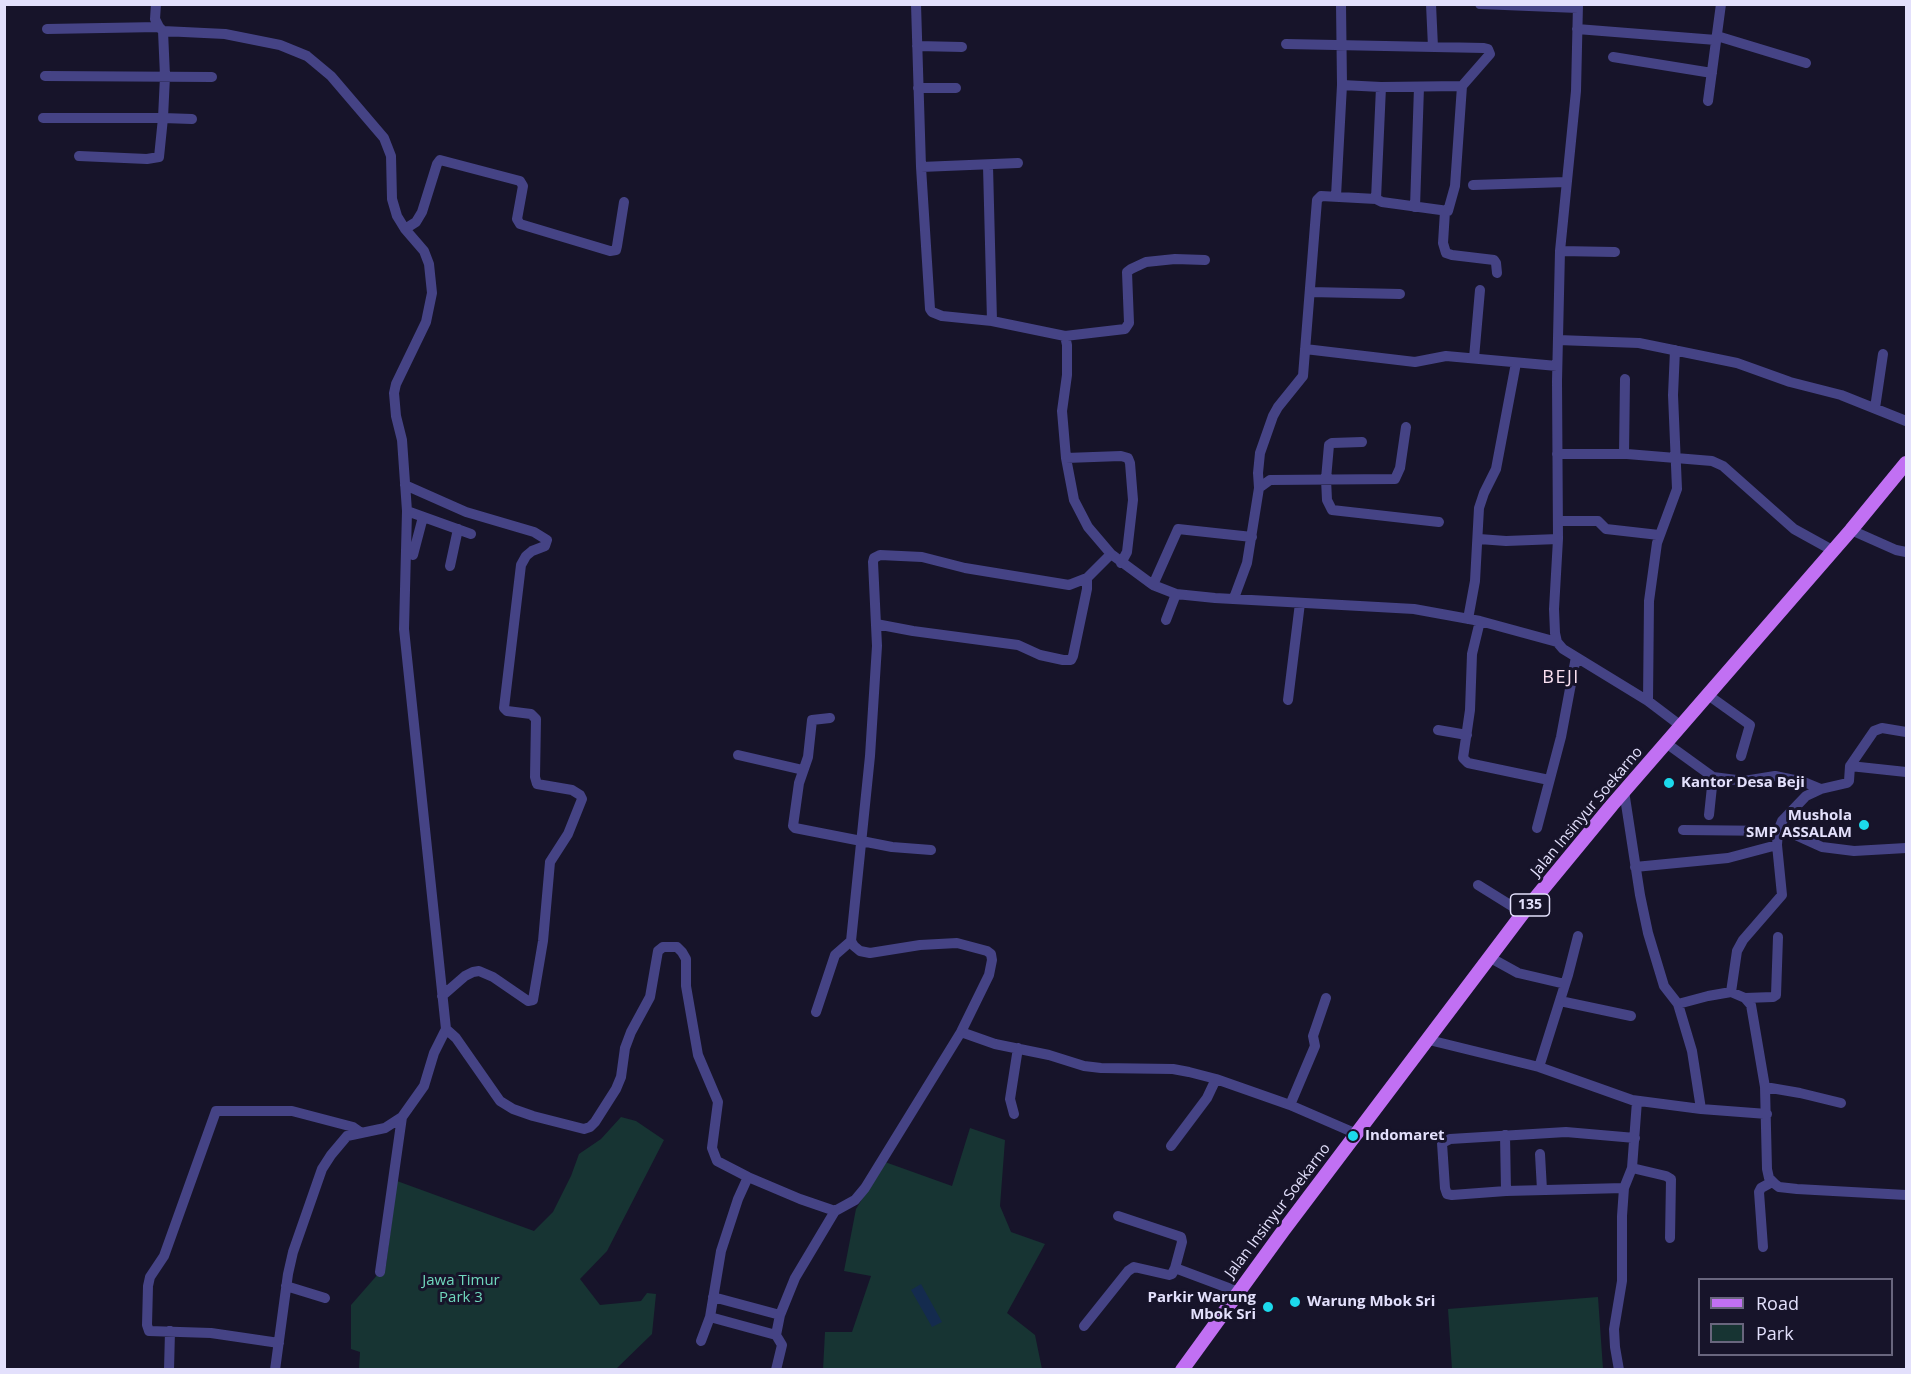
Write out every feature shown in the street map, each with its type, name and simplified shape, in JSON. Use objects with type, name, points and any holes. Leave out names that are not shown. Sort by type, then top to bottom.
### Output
[{"type":"main road","name":"Jalan Insinyur Soekarno","points":[[1182,1370],[1523,914],[1623,792],[1905,467]]},
{"type":"street","points":[[80,156],[147,159],[159,157],[165,76],[161,29],[155,19],[156,4]]},
{"type":"street","points":[[916,4],[921,167],[932,312],[942,316],[992,321],[1065,336],[1125,329],[1129,323],[1127,272],[1146,262],[1175,259],[1205,260]]},
{"type":"street","points":[[1336,196],[1342,86],[1341,4]]},
{"type":"street","points":[[1431,4],[1433,47]]},
{"type":"street","points":[[1480,4],[1578,6],[1576,91],[1560,251],[1557,366],[1558,539],[1554,609],[1557,642],[1563,649],[1648,702],[1681,726]]},
{"type":"street","points":[[1708,101],[1721,4]]},
{"type":"street","points":[[46,29],[161,29],[225,34],[280,45],[307,56],[331,76],[384,138],[391,156],[392,199],[397,216],[424,251],[429,264],[432,293],[426,322],[396,384],[394,393],[396,416],[402,440],[407,511],[404,629],[446,1029],[434,1053],[424,1086],[402,1117],[385,1128],[352,1133],[341,1141],[322,1169],[293,1252],[275,1370]]},
{"type":"street","points":[[1577,29],[1717,38],[1806,63]]},
{"type":"street","points":[[1234,598],[1247,563],[1252,537],[1259,488],[1260,453],[1278,407],[1303,376],[1317,200],[1321,196],[1336,196],[1376,199],[1382,202],[1445,211],[1450,209],[1455,186],[1462,86],[1490,51],[1484,48],[1286,44]]},
{"type":"street","points":[[917,46],[962,47]]},
{"type":"street","points":[[1613,57],[1712,73]]},
{"type":"street","points":[[45,75],[212,77]]},
{"type":"street","points":[[1342,86],[1462,86]]},
{"type":"street","points":[[1376,199],[1382,87]]},
{"type":"street","points":[[1415,207],[1419,87]]},
{"type":"street","points":[[918,88],[956,88]]},
{"type":"street","points":[[43,118],[192,120]]},
{"type":"street","points":[[405,229],[416,222],[422,212],[440,160],[520,181],[523,186],[517,219],[520,224],[610,251],[616,250],[624,202]]},
{"type":"street","points":[[921,167],[1018,163]]},
{"type":"street","points":[[988,166],[992,321]]},
{"type":"street","points":[[1473,185],[1566,182]]},
{"type":"street","points":[[1445,211],[1443,243],[1446,253],[1494,261],[1497,273]]},
{"type":"street","points":[[1560,251],[1616,252]]},
{"type":"street","points":[[1474,358],[1480,290]]},
{"type":"street","points":[[1310,292],[1400,294]]},
{"type":"street","points":[[1065,336],[1068,345],[1067,375],[1062,411],[1066,459],[1074,501],[1088,527],[1110,554],[1153,585],[1176,594],[1414,609],[1468,618],[1557,642]]},
{"type":"street","points":[[1558,340],[1639,343],[1737,363],[1790,382],[1841,395],[1906,421]]},
{"type":"street","points":[[1305,349],[1415,362],[1446,356],[1557,366]]},
{"type":"street","points":[[1648,702],[1649,601],[1659,535],[1676,493],[1673,395],[1675,350]]},
{"type":"street","points":[[1875,408],[1883,354]]},
{"type":"street","points":[[1468,618],[1475,581],[1479,508],[1496,470],[1516,363]]},
{"type":"street","points":[[1624,454],[1625,379]]},
{"type":"street","points":[[1259,488],[1270,480],[1395,478],[1400,468],[1406,427]]},
{"type":"street","points":[[1362,442],[1329,445],[1326,479],[1327,500],[1332,510],[1439,522]]},
{"type":"street","points":[[1557,454],[1624,454],[1712,461],[1723,466],[1794,529],[1832,550]]},
{"type":"street","points":[[1066,459],[1121,456],[1128,459],[1133,500],[1127,552],[1121,563]]},
{"type":"street","points":[[405,485],[466,512],[534,532],[547,540],[545,546],[526,556],[521,565],[504,708],[507,711],[531,714],[536,719],[535,777],[537,784],[572,790],[582,799],[568,834],[550,862],[544,932],[533,1000],[528,1001],[493,977],[479,971],[465,976],[442,996]]},
{"type":"street","points":[[407,511],[471,534]]},
{"type":"street","points":[[413,555],[423,517]]},
{"type":"street","points":[[1558,521],[1596,521],[1606,529],[1659,535]]},
{"type":"street","points":[[1153,585],[1179,528],[1252,537]]},
{"type":"street","points":[[450,566],[458,529]]},
{"type":"street","points":[[1851,530],[1896,550],[1906,552]]},
{"type":"street","points":[[1479,539],[1506,541],[1558,539]]},
{"type":"street","points":[[776,1370],[782,1345],[776,1335],[780,1315],[795,1278],[835,1211],[855,1200],[865,1188],[961,1032],[989,975],[992,960],[992,954],[987,951],[957,943],[920,945],[870,953],[860,951],[851,941],[870,756],[877,646],[874,558],[880,555],[922,557],[964,568],[1069,585],[1087,578],[1110,554]]},
{"type":"street","points":[[876,624],[1018,645],[1040,655],[1071,660],[1083,612],[1087,578]]},
{"type":"street","points":[[1166,620],[1176,594]]},
{"type":"street","points":[[1288,700],[1300,603]]},
{"type":"street","points":[[1480,621],[1471,665],[1467,735],[1463,758],[1468,763],[1549,780]]},
{"type":"street","points":[[1538,828],[1561,737],[1576,657]]},
{"type":"street","points":[[1708,695],[1750,725],[1741,756]]},
{"type":"street","points":[[830,718],[812,720],[809,751],[799,783],[793,826],[892,847],[931,850]]},
{"type":"street","points":[[1731,992],[1737,951],[1743,940],[1782,895],[1777,845],[1778,831],[1782,821],[1806,796],[1821,789],[1847,783],[1851,766],[1874,731],[1882,728],[1906,732]]},
{"type":"street","points":[[1438,730],[1467,735]]},
{"type":"street","points":[[1666,742],[1713,777],[1744,781],[1775,776],[1804,782],[1821,789]]},
{"type":"street","points":[[738,754],[803,770]]},
{"type":"street","points":[[1851,766],[1906,772]]},
{"type":"street","points":[[1709,815],[1713,777]]},
{"type":"street","points":[[1623,792],[1648,933],[1664,986],[1678,1004],[1692,1051],[1701,1109]]},
{"type":"street","points":[[1683,830],[1778,831],[1791,833],[1822,847],[1854,851],[1906,848]]},
{"type":"street","points":[[1635,867],[1728,858],[1777,845]]},
{"type":"street","points":[[1478,885],[1523,914]]},
{"type":"street","points":[[1539,1067],[1578,936]]},
{"type":"street","points":[[1678,1004],[1731,992],[1745,998],[1776,995],[1778,937]]},
{"type":"street","points":[[816,1012],[836,955],[851,941]]},
{"type":"street","points":[[446,1029],[456,1038],[500,1101],[513,1109],[533,1116],[584,1129],[590,1127],[616,1089],[621,1077],[628,1040],[650,997],[658,951],[663,947],[677,947],[686,959],[686,986],[698,1055],[718,1102],[712,1142],[717,1161],[748,1177],[835,1211]]},
{"type":"street","points":[[1489,957],[1518,972],[1565,984]]},
{"type":"street","points":[[1290,1105],[1315,1046],[1313,1036],[1326,998]]},
{"type":"street","points":[[1745,998],[1754,1010],[1765,1088],[1767,1169],[1772,1182],[1779,1187],[1797,1189],[1906,1195]]},
{"type":"street","points":[[1560,1002],[1631,1016]]},
{"type":"street","points":[[961,1032],[995,1044],[1049,1055],[1084,1066],[1173,1069],[1216,1079],[1290,1105],[1357,1134]]},
{"type":"street","points":[[1429,1040],[1539,1067],[1637,1101],[1767,1114]]},
{"type":"street","points":[[1014,1114],[1010,1099],[1018,1048]]},
{"type":"street","points":[[1171,1146],[1207,1098],[1216,1079]]},
{"type":"street","points":[[1765,1088],[1800,1093],[1841,1103]]},
{"type":"street","points":[[1619,1370],[1614,1329],[1622,1281],[1624,1188],[1632,1168],[1637,1101]]},
{"type":"street","points":[[279,1343],[211,1333],[150,1331],[148,1329],[148,1281],[164,1256],[216,1111],[292,1111],[353,1127],[360,1132]]},
{"type":"street","points":[[380,1272],[402,1117]]},
{"type":"street","points":[[1624,1188],[1506,1191],[1452,1195],[1448,1194],[1445,1188],[1442,1143],[1450,1139],[1566,1132],[1635,1138]]},
{"type":"street","points":[[1505,1135],[1506,1191]]},
{"type":"street","points":[[1540,1154],[1542,1190]]},
{"type":"street","points":[[1632,1168],[1671,1179],[1670,1238]]},
{"type":"street","points":[[701,1341],[710,1317],[722,1251],[738,1199],[748,1177]]},
{"type":"street","points":[[1763,1247],[1759,1192],[1761,1188],[1772,1182]]},
{"type":"street","points":[[1084,1326],[1131,1268],[1138,1267],[1169,1275],[1175,1268],[1182,1242],[1181,1237],[1118,1216]]},
{"type":"street","points":[[1175,1268],[1239,1292]]},
{"type":"street","points":[[286,1286],[325,1298]]},
{"type":"street","points":[[713,1297],[780,1315]]},
{"type":"street","points":[[710,1317],[776,1335]]},
{"type":"street","points":[[170,1331],[170,1370]]},
{"type":"green space","name":"Jawa Timur Park 3","points":[[621,1117],[636,1121],[664,1140],[607,1251],[580,1279],[600,1305],[641,1301],[647,1293],[656,1294],[652,1334],[616,1369],[359,1369],[360,1352],[351,1349],[351,1305],[386,1265],[397,1181],[534,1231],[553,1212],[579,1154],[601,1139]]},
{"type":"green space","points":[[970,1128],[1005,1140],[1000,1206],[1011,1232],[1045,1244],[1007,1313],[1035,1335],[1042,1369],[823,1370],[825,1332],[852,1332],[871,1276],[844,1271],[856,1209],[885,1162],[952,1186]]},
{"type":"green space","points":[[1598,1297],[1603,1369],[1452,1369],[1448,1309]]},
{"type":"water","points":[[921,1284],[942,1322],[932,1327],[911,1290]]},
{"type":"place","name":"Kantor Desa Beji","points":[[1669,783]]},
{"type":"place","name":"Mushola SMP ASSALAM","points":[[1864,825]]},
{"type":"place","name":"Indomaret","points":[[1353,1136]]},
{"type":"place","name":"Warung Mbok Sri","points":[[1295,1302]]},
{"type":"place","name":"Parkir Warung Mbok Sri","points":[[1268,1307]]},
{"type":"district","name":"BEJI","points":[[1561,678]]}]
